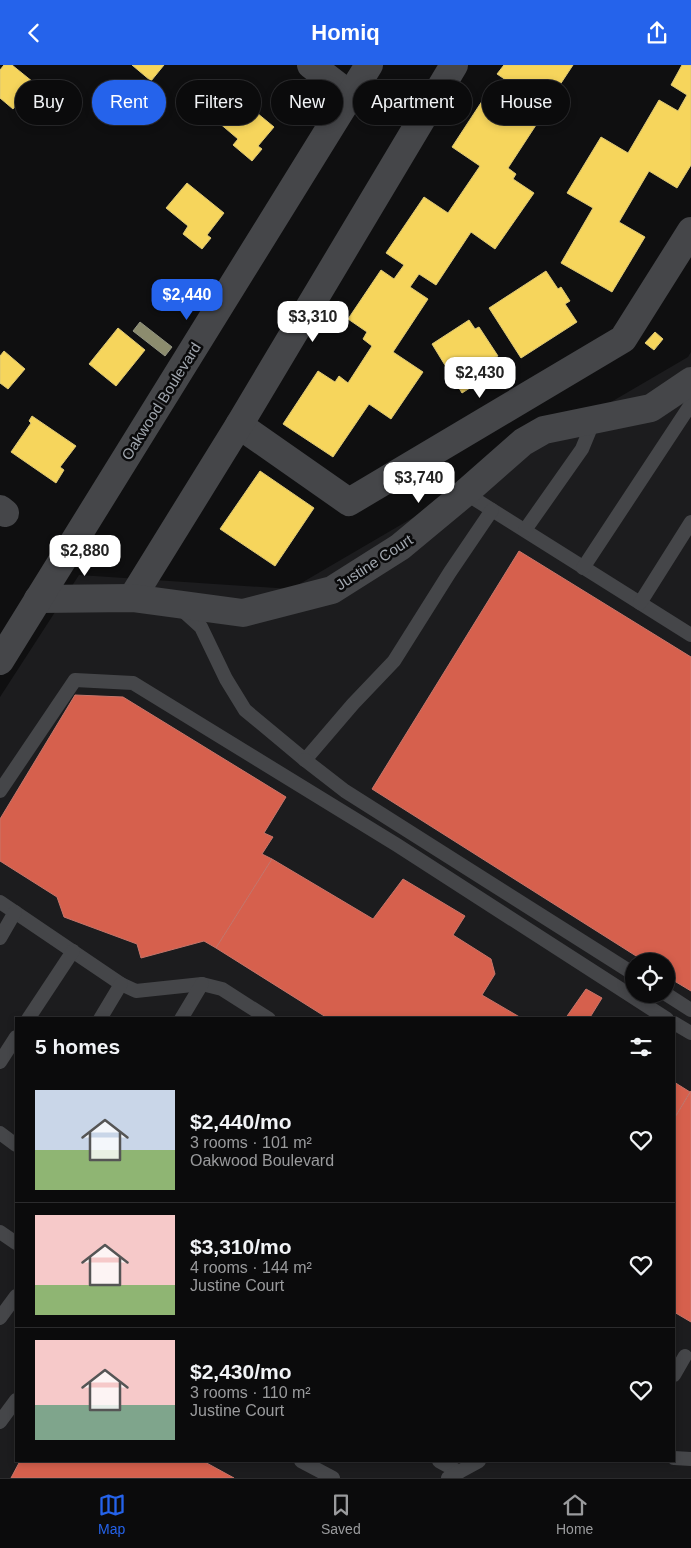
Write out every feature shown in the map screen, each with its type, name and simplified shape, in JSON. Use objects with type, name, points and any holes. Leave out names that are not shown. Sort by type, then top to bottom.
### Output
[{"type":"street","points":[[311,65],[350,95]]},
{"type":"street","name":"Oakwood Boulevard","points":[[0,661],[369,65]]},
{"type":"street","points":[[132,598],[239,425],[454,65]]},
{"type":"street","points":[[239,425],[349,502],[623,339],[691,231]]},
{"type":"street","name":"Justine Court","points":[[38,599],[132,598],[243,613],[332,590],[400,547],[466,493],[522,442],[544,430],[651,408],[691,381]]},
{"type":"lane","points":[[583,567],[691,404]]},
{"type":"lane","points":[[525,531],[582,449],[594,420]]},
{"type":"lane","points":[[466,493],[691,635]]},
{"type":"lane","points":[[306,760],[353,704],[394,661],[492,510]]},
{"type":"lane","points":[[640,603],[691,522]]},
{"type":"lane","points":[[176,604],[201,627],[226,679],[245,710],[306,760],[345,791],[625,968]]},
{"type":"lane","points":[[0,791],[75,680],[133,683],[397,845],[663,1017]]},
{"type":"lane","points":[[0,902],[120,984],[136,991],[202,984],[222,989],[264,1017]]},
{"type":"lane","points":[[0,938],[15,912]]},
{"type":"lane","points":[[29,1017],[73,951]]},
{"type":"lane","points":[[101,1017],[120,984]]},
{"type":"lane","points":[[182,1017],[202,984]]},
{"type":"lane","points":[[675,1000],[691,1010]]},
{"type":"lane","points":[[675,1024],[691,1033]]},
{"type":"lane","points":[[0,1062],[15,1039]]},
{"type":"lane","points":[[0,1133],[15,1144]]},
{"type":"lane","points":[[0,1232],[15,1242]]},
{"type":"lane","points":[[2,1312],[15,1297]]},
{"type":"lane","points":[[675,1373],[683,1355]]},
{"type":"lane","points":[[0,1421],[15,1401]]},
{"type":"lane","points":[[675,1458],[691,1459]]},
{"type":"lane","points":[[304,1462],[333,1478]]},
{"type":"lane","points":[[440,1462],[454,1475],[477,1462]]},
{"type":"shaded area","points":[[691,352],[691,1478],[0,1478],[0,697],[79,575],[291,589],[688,357]]},
{"type":"building: Homes","points":[[4,65],[12,65],[31,80],[15,80],[15,107],[13,109],[0,98],[0,70]]},
{"type":"building: Homes","points":[[132,65],[164,65],[150,80]]},
{"type":"building: Homes","points":[[504,65],[573,65],[563,80],[506,80],[497,74]]},
{"type":"building: Homes","points":[[682,65],[691,65],[691,165],[677,188],[649,171],[619,222],[645,237],[612,292],[561,263],[593,208],[567,193],[601,137],[628,153],[659,100],[678,111],[687,95],[671,85]]},
{"type":"building: Homes","points":[[482,101],[482,125],[536,125],[508,168],[516,174],[513,179],[534,193],[495,249],[471,232],[436,285],[419,274],[410,287],[428,299],[393,352],[423,372],[391,419],[369,404],[333,457],[283,424],[318,371],[335,382],[339,376],[348,383],[372,346],[363,339],[367,332],[348,319],[381,270],[394,279],[404,265],[386,253],[424,197],[448,213],[480,166],[452,147],[466,125],[472,125],[472,116]]},
{"type":"building: Homes","points":[[261,116],[274,127],[258,146],[262,149],[252,161],[233,145],[238,139],[222,125],[261,125]]},
{"type":"building: Homes","points":[[187,183],[224,213],[207,235],[211,238],[202,249],[183,234],[188,226],[166,208]]},
{"type":"building: Homes","points":[[546,271],[558,289],[561,287],[570,301],[565,304],[577,322],[521,358],[489,308]]},
{"type":"building: Homes","points":[[469,320],[475,329],[479,327],[498,356],[493,358],[500,369],[462,393],[432,344]]},
{"type":"building: Homes","points":[[118,328],[145,350],[116,386],[89,364]]},
{"type":"building: Homes","points":[[655,332],[663,339],[654,350],[645,343]]},
{"type":"building: Homes","points":[[4,351],[25,369],[8,389],[0,383],[0,356]]},
{"type":"building: Homes","points":[[32,416],[76,446],[60,467],[64,470],[56,483],[11,452],[31,423],[29,421]]},
{"type":"building: Homes","points":[[260,471],[314,508],[275,566],[220,529]]},
{"type":"building: Shops","points":[[519,551],[691,657],[691,991],[675,981],[675,953],[631,953],[372,789]]},
{"type":"building: Shops","points":[[75,695],[123,697],[286,797],[264,833],[273,837],[262,854],[272,859],[216,948],[204,941],[141,958],[137,944],[64,917],[57,897],[0,861],[0,819]]},
{"type":"building: Shops","points":[[272,859],[373,919],[403,879],[465,916],[453,935],[491,959],[495,974],[482,995],[520,1017],[326,1017],[216,948]]},
{"type":"building: Shops","points":[[586,989],[602,998],[590,1017],[566,1017]]},
{"type":"building: Shops","points":[[675,1083],[690,1092],[675,1117]]},
{"type":"building: Shops","points":[[691,1091],[691,1322],[675,1313],[675,1117]]},
{"type":"building: Shops","points":[[19,1462],[205,1462],[234,1478],[11,1478]]},
{"type":"building: Industry","points":[[140,322],[172,347],[165,356],[133,331]]}]
